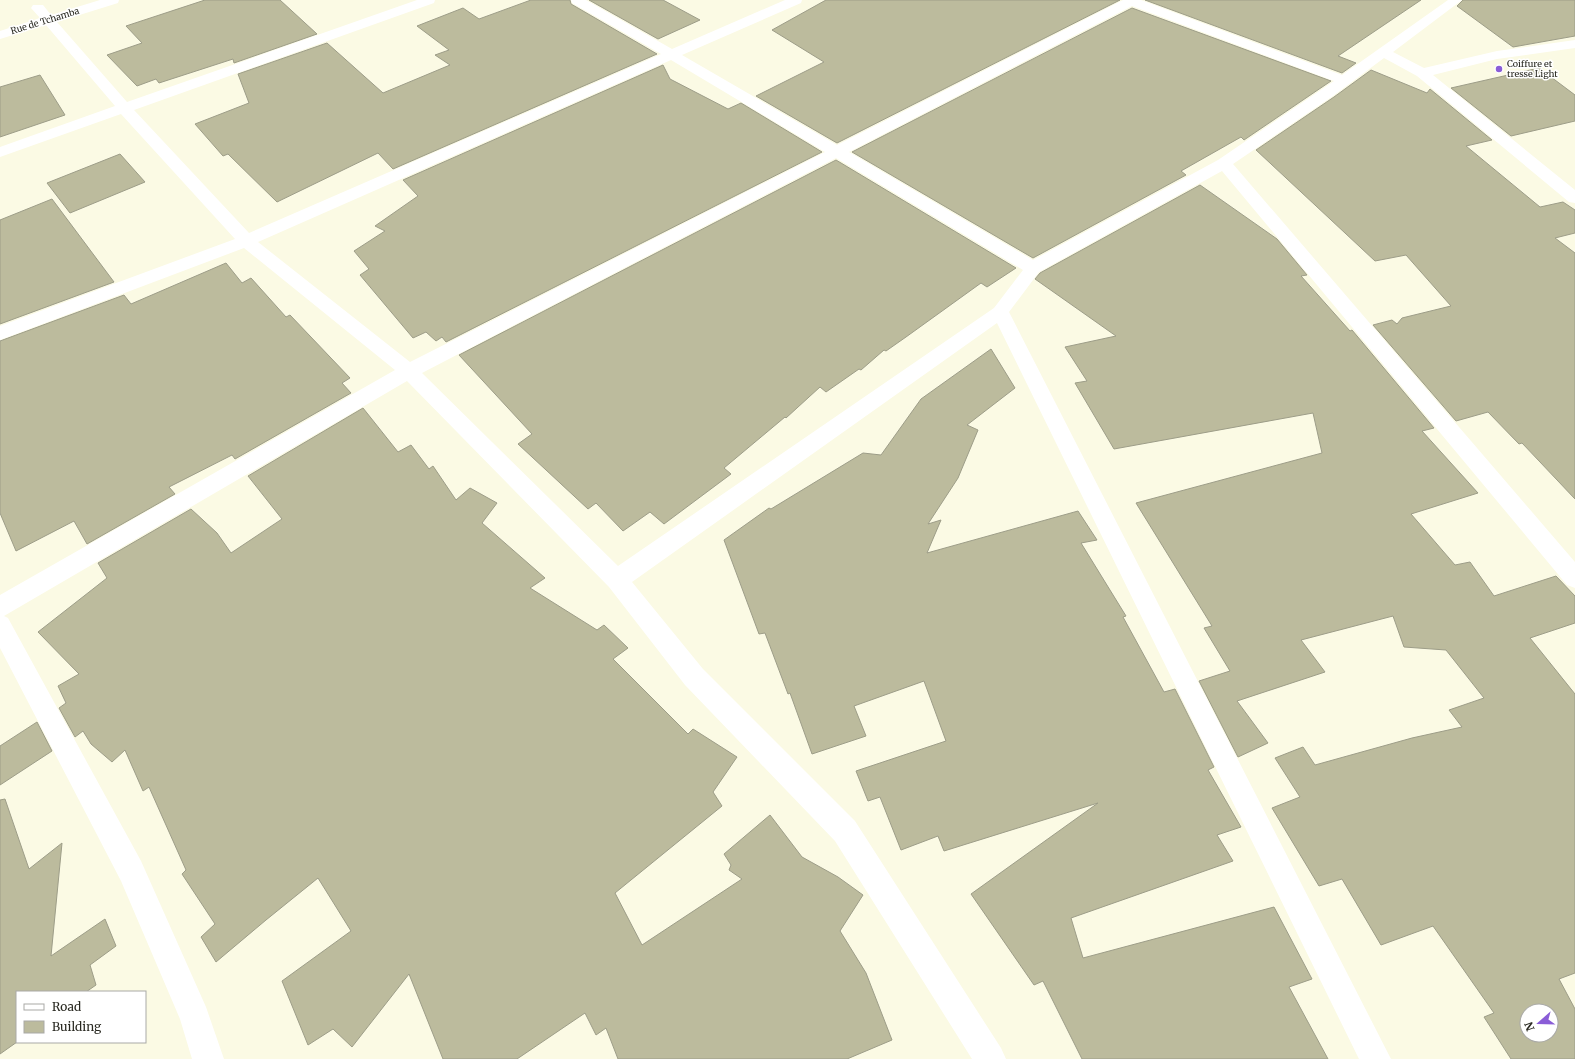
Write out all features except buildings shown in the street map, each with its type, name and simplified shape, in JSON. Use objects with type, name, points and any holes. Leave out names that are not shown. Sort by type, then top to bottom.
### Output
[{"type":"street","name":"Rue de Tchamba","points":[[0,35],[40,11],[113,0]]},
{"type":"street","points":[[0,152],[429,0]]},
{"type":"street","points":[[577,0],[838,152],[1033,268]]},
{"type":"street","points":[[0,333],[246,241],[796,0]]},
{"type":"street","points":[[0,607],[409,371],[838,152],[1130,0],[1344,80]]},
{"type":"street","points":[[617,580],[1000,312],[1033,268],[1224,163],[1328,93],[1456,0]]},
{"type":"street","points":[[40,11],[124,108],[246,241],[409,371],[617,580],[694,677],[845,831],[990,1059]]},
{"type":"street","points":[[1422,73],[1497,55],[1575,44]]},
{"type":"street","points":[[1383,52],[1422,73],[1575,198]]},
{"type":"street","points":[[1224,163],[1575,578]]},
{"type":"street","points":[[1000,312],[1375,1059]]},
{"type":"street","points":[[0,625],[131,871],[195,1018],[208,1059]]},
{"type":"place","name":"Coiffure et tresse Light","points":[[1499,69]]}]
